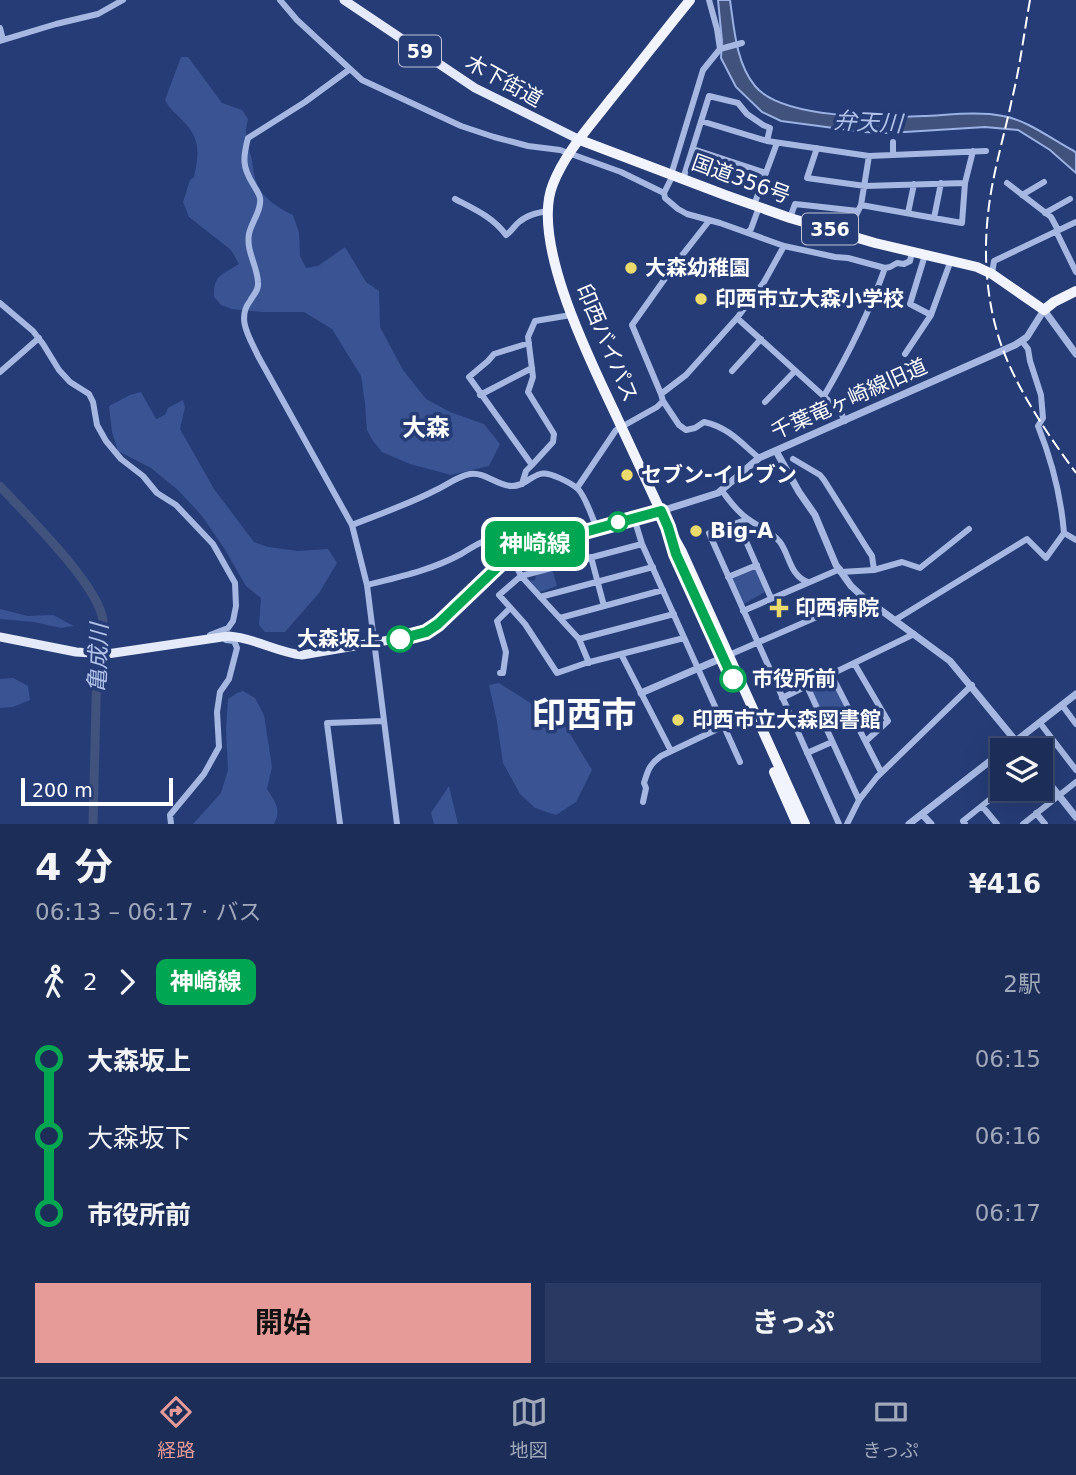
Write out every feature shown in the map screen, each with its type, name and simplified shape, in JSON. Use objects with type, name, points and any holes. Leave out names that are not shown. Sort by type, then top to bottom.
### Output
[{"type":"highway","name":"印西バイパス","points":[[690,0],[569,154],[552,184],[547,211],[551,246],[571,315],[682,552],[797,824]]},
{"type":"highway","name":"国道356号","points":[[580,140],[790,218],[976,267],[992,274],[1044,310]]},
{"type":"highway","points":[[1044,310],[1076,291]]},
{"type":"highway","name":"印西バイパス","points":[[726,657],[805,824]]},
{"type":"main road","name":"木下街道","points":[[344,0],[475,88],[580,140]]},
{"type":"main road","points":[[0,637],[76,652],[107,654],[229,636],[302,655],[418,635],[438,624],[513,554],[526,547],[661,511]]},
{"type":"street","points":[[111,0],[122,1]]},
{"type":"street","points":[[279,0],[362,80],[461,126],[506,140],[560,150],[621,172],[664,192]]},
{"type":"street","points":[[709,0],[719,49]]},
{"type":"street","points":[[0,28],[2,40],[97,14],[122,1]]},
{"type":"street","points":[[676,176],[704,70],[719,49],[742,43]]},
{"type":"street","points":[[350,69],[305,102],[248,138],[244,168],[261,200],[248,240],[258,287],[246,307],[244,318],[245,330],[258,356],[352,525],[367,585],[397,824]]},
{"type":"street","points":[[767,141],[770,128],[747,114],[738,103],[709,96],[693,149],[664,192],[665,198],[687,214],[784,246],[885,268],[897,263],[904,264],[909,261],[912,252]]},
{"type":"street","points":[[701,121],[767,141],[869,156],[986,150]]},
{"type":"street","points":[[893,142],[893,155]]},
{"type":"street","points":[[748,232],[777,143]]},
{"type":"street","points":[[817,148],[807,178],[865,186],[965,183]]},
{"type":"street","points":[[693,149],[766,173]]},
{"type":"street","points":[[790,218],[795,204],[908,213],[962,223],[965,183],[973,151]]},
{"type":"street","points":[[847,234],[860,208],[869,156]]},
{"type":"street","points":[[1022,195],[1044,182]]},
{"type":"street","points":[[934,218],[941,183]]},
{"type":"street","points":[[1007,183],[1051,217],[1076,272]]},
{"type":"street","points":[[908,213],[914,184]]},
{"type":"street","points":[[454,199],[489,217],[506,235],[521,220],[534,213],[547,211]]},
{"type":"street","points":[[1045,212],[1070,199]]},
{"type":"street","points":[[709,221],[632,325],[662,398],[679,425],[686,430],[704,422],[715,424],[724,428],[759,458]]},
{"type":"street","points":[[992,274],[994,261],[1076,222]]},
{"type":"street","points":[[577,488],[611,436],[621,426],[657,407],[662,398],[737,318],[764,282],[784,246]]},
{"type":"street","points":[[925,255],[910,304],[931,315]]},
{"type":"street","points":[[905,354],[931,315],[951,260]]},
{"type":"street","points":[[824,396],[860,329],[885,268]]},
{"type":"street","points":[[0,303],[33,331],[70,382],[89,394],[97,425],[106,441],[121,459],[143,476],[157,493],[176,505],[213,544],[235,583],[236,606],[233,621],[228,628],[210,635],[218,641],[232,640],[237,648],[229,679],[220,691],[217,712],[219,747],[204,774],[170,815],[170,824]]},
{"type":"street","points":[[1044,310],[1076,354]]},
{"type":"street","name":"千葉竜ヶ崎線旧道","points":[[661,511],[722,491],[759,458],[1004,351],[1029,334],[1044,310]]},
{"type":"street","points":[[522,484],[526,471],[553,442],[554,435],[529,396],[528,387],[533,377],[528,337],[536,321],[571,315]]},
{"type":"street","points":[[737,318],[840,411],[845,421]]},
{"type":"street","points":[[0,372],[39,338]]},
{"type":"street","points":[[732,371],[761,339]]},
{"type":"street","points":[[895,620],[1027,539],[1046,558],[1064,533],[1055,476],[1038,426],[1044,418],[1041,396],[1028,349],[1022,341]]},
{"type":"street","points":[[529,343],[494,354],[470,377],[532,465]]},
{"type":"street","points":[[480,394],[532,368]]},
{"type":"street","points":[[765,401],[795,371]]},
{"type":"street","points":[[776,450],[815,515],[840,571],[852,586],[950,661],[1014,738]]},
{"type":"street","points":[[793,458],[824,480],[872,556],[874,569]]},
{"type":"street","points":[[352,525],[472,474],[512,486],[522,484],[541,473],[548,473],[577,488],[597,528]]},
{"type":"street","points":[[722,491],[734,507],[774,536],[781,544],[795,573],[808,582]]},
{"type":"street","points":[[634,518],[642,544],[740,762]]},
{"type":"street","points":[[748,519],[709,533],[839,824]]},
{"type":"street","points":[[738,523],[771,598]]},
{"type":"street","points":[[743,611],[840,571],[874,569],[902,562],[920,568],[969,529]]},
{"type":"street","points":[[1064,533],[1076,540]]},
{"type":"street","points":[[367,585],[442,564],[485,541],[493,540],[505,544],[513,554],[522,576],[579,639],[589,663]]},
{"type":"street","points":[[642,544],[522,576],[499,595],[525,624],[557,673],[684,638]]},
{"type":"street","points":[[591,557],[604,606]]},
{"type":"street","points":[[728,577],[757,565]]},
{"type":"street","points":[[540,597],[653,567]]},
{"type":"street","points":[[560,618],[663,590]]},
{"type":"street","points":[[641,693],[863,597]]},
{"type":"street","points":[[500,673],[503,673],[506,652],[497,621],[510,608]]},
{"type":"street","points":[[579,639],[674,614]]},
{"type":"street","points":[[782,698],[915,634]]},
{"type":"street","points":[[621,654],[671,751]]},
{"type":"street","points":[[853,663],[888,721],[866,741]]},
{"type":"street","points":[[831,674],[881,772]]},
{"type":"street","points":[[849,823],[859,800],[881,772],[972,685]]},
{"type":"street","points":[[807,686],[859,800]]},
{"type":"street","points":[[1020,738],[1076,694]]},
{"type":"street","points":[[1062,705],[1076,724]]},
{"type":"street","points":[[341,824],[327,723],[384,721]]},
{"type":"street","points":[[1040,723],[1076,770]]},
{"type":"street","points":[[643,802],[646,788],[644,783],[650,766],[661,756],[724,726]]},
{"type":"street","points":[[807,753],[832,743]]},
{"type":"street","points":[[909,824],[990,761]]},
{"type":"street","points":[[1023,824],[1076,782]]},
{"type":"street","points":[[1053,788],[1076,817]]},
{"type":"street","points":[[965,824],[963,821],[990,800]]},
{"type":"street","points":[[982,806],[997,824]]},
{"type":"street","points":[[1036,813],[1045,824]]},
{"type":"street","points":[[922,814],[930,824]]},
{"type":"shaded area","points":[[181,57],[188,57],[222,103],[242,110],[248,119],[246,138],[257,185],[270,201],[293,215],[299,233],[300,256],[306,268],[318,266],[345,247],[366,282],[379,291],[380,327],[403,370],[426,399],[450,412],[484,424],[500,444],[489,466],[451,475],[410,464],[382,452],[367,430],[361,376],[332,329],[304,312],[232,309],[221,305],[214,297],[217,280],[223,273],[239,264],[231,250],[189,217],[183,202],[190,180],[194,177],[197,161],[196,141],[189,128],[165,100]]},
{"type":"shaded area","points":[[141,392],[156,419],[183,400],[185,407],[180,429],[214,489],[254,542],[298,551],[328,549],[337,563],[319,593],[285,632],[265,632],[259,625],[261,598],[246,586],[202,516],[179,491],[151,468],[118,451],[112,432],[109,406]]},
{"type":"shaded area","points":[[755,568],[765,592],[742,605],[730,578]]},
{"type":"shaded area","points":[[552,569],[557,586],[540,592],[530,581],[535,580],[536,574]]},
{"type":"shaded area","points":[[0,609],[28,616],[53,615],[74,626],[61,628],[0,619]]},
{"type":"shaded area","points":[[830,676],[846,708],[825,721],[809,686]]},
{"type":"shaded area","points":[[13,678],[28,686],[30,700],[13,707],[0,708],[0,679]]},
{"type":"shaded area","points":[[499,683],[564,724],[592,770],[576,802],[556,815],[535,808],[520,794],[503,763],[489,685]]},
{"type":"shaded area","points":[[243,691],[255,698],[264,715],[272,767],[267,789],[277,806],[276,819],[274,824],[193,824],[221,793],[228,770],[228,699]]},
{"type":"shaded area","points":[[449,786],[458,824],[434,824],[431,813]]},
{"type":"water","name":"弁天川","points":[[718,0],[730,0],[737,45],[744,67],[755,86],[768,97],[809,111],[834,114],[883,117],[984,114],[1012,118],[1074,151],[1076,173],[1050,150],[1018,130],[985,127],[864,132],[781,121],[762,112],[736,87],[721,58]]},
{"type":"waterway","name":"亀成川","points":[[0,486],[75,569],[98,605],[103,620],[97,663],[93,824]]},
{"type":"railway","points":[[1030,0],[990,199],[986,248],[988,283],[993,317],[1010,366],[1035,414],[1076,473]]},
{"type":"bus line","name":"神崎線","points":[[400,639],[426,632],[438,624],[519,550],[661,511],[676,554],[733,679]]},
{"type":"place","name":"大森幼稚園","points":[[631,268]]},
{"type":"place","name":"印西市立大森小学校","points":[[701,299]]},
{"type":"place","name":"セブン-イレブン","points":[[627,475]]},
{"type":"place","name":"Big-A","points":[[696,531]]},
{"type":"place","name":"印西病院","points":[[779,608]]},
{"type":"place","name":"大森坂上","points":[[400,639]]},
{"type":"place","name":"市役所前","points":[[733,679]]},
{"type":"place","name":"印西市立大森図書館","points":[[678,720]]},
{"type":"district","name":"大森","points":[[426,428]]},
{"type":"district","name":"印西市","points":[[584,715]]}]
